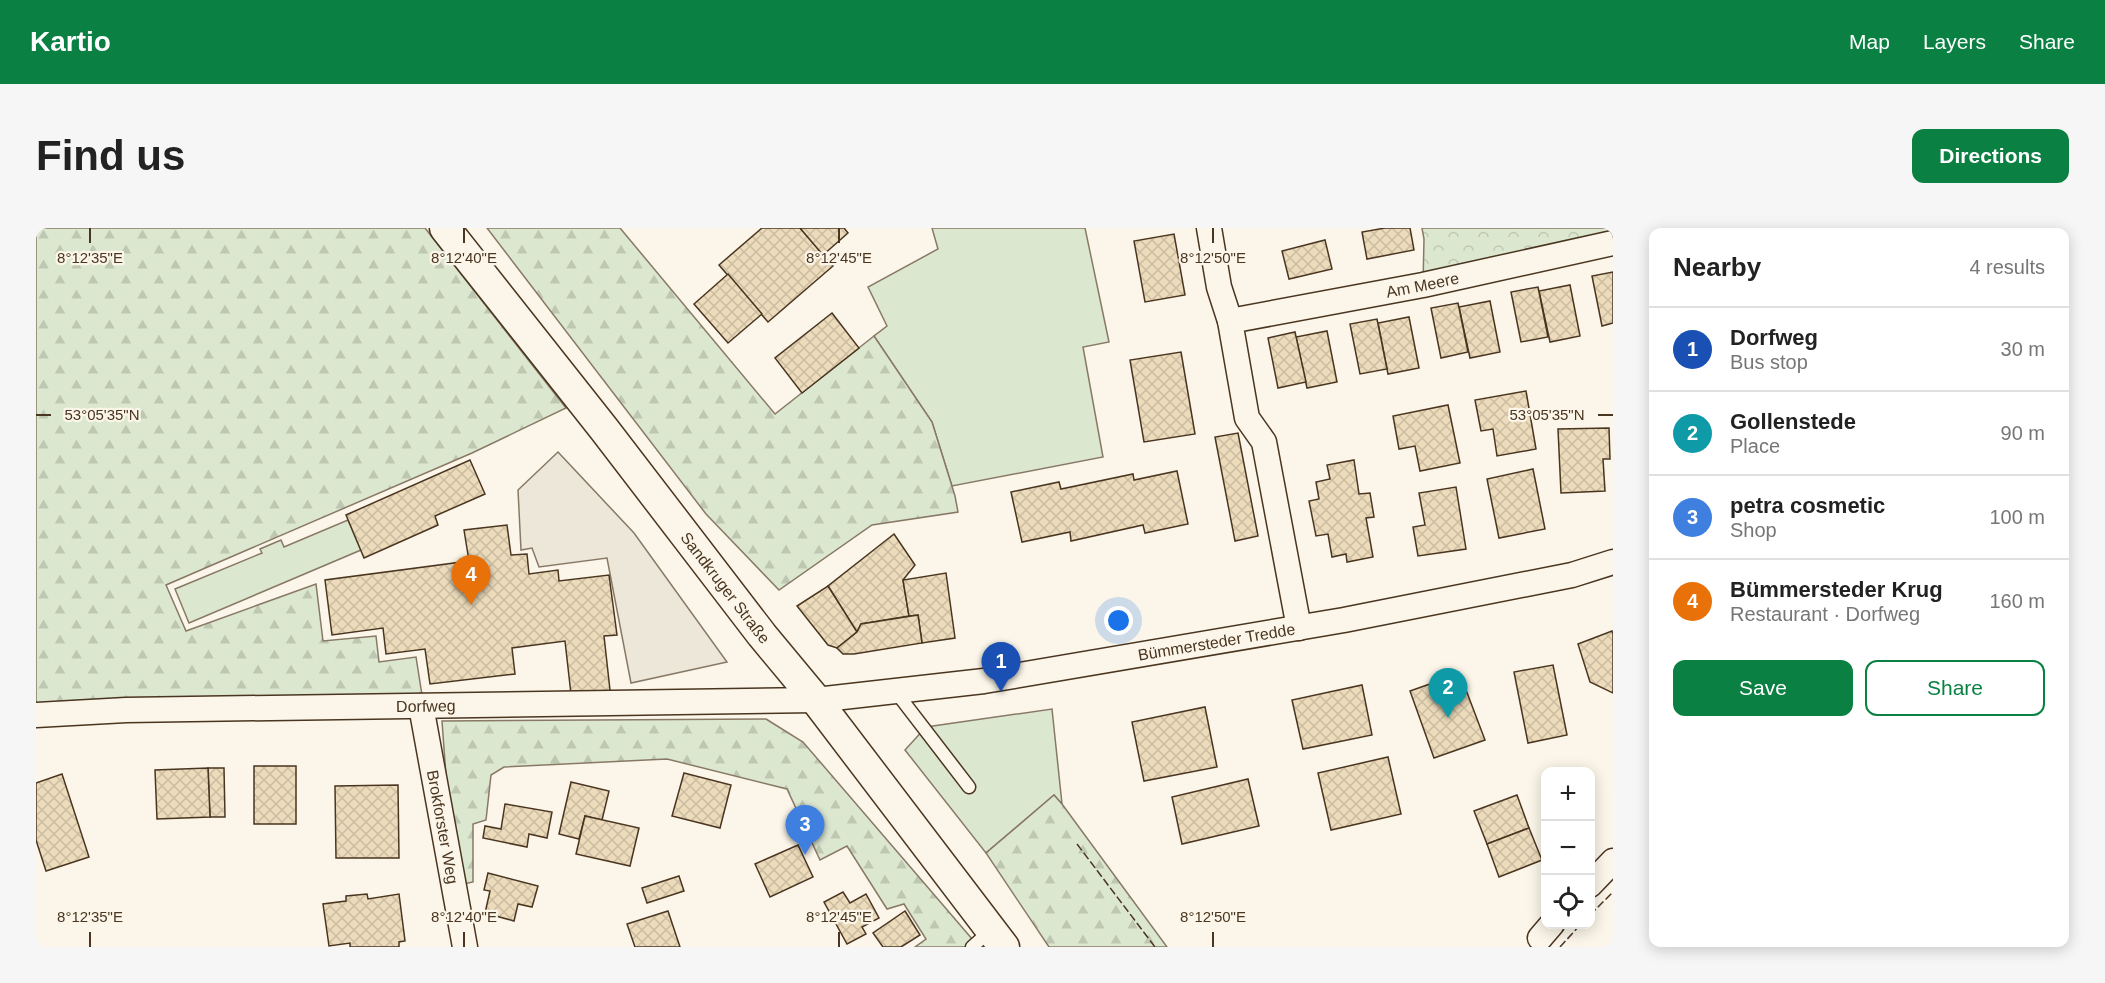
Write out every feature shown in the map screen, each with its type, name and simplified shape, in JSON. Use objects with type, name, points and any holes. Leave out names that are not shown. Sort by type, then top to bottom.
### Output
[{"type":"street","name":"Sandkruger Straße","points":[[445,228],[604,429],[762,635],[816,700],[989,941]]},
{"type":"street","points":[[1209,228],[1219,286],[1230,321],[1247,418],[1264,442],[1299,628]]},
{"type":"street","name":"Am Meere","points":[[1230,321],[1423,285],[1613,243]]},
{"type":"street","name":"Bümmersteder Tredde","points":[[816,700],[995,679],[1299,628],[1572,575],[1613,562]]},
{"type":"street","name":"Dorfweg","points":[[36,715],[138,710],[816,700]]},
{"type":"street","name":"Brokforster Weg","points":[[421,706],[465,947]]},
{"type":"street","points":[[1595,880],[1613,861]]},
{"type":"lane","points":[[896,692],[969,787]]},
{"type":"green space","points":[[36,228],[425,228],[566,408],[472,453],[166,585],[186,631],[316,584],[323,641],[376,636],[379,662],[416,657],[422,695],[36,710]]},
{"type":"green space","points":[[487,228],[620,228],[775,414],[874,336],[932,422],[958,512],[872,525],[779,590],[706,514]]},
{"type":"green space","points":[[932,228],[1085,228],[1109,342],[1083,347],[1103,457],[952,486],[932,422],[874,336],[887,326],[868,287],[938,249]]},
{"type":"green space","points":[[1422,228],[1613,228],[1613,243],[1423,285],[1424,239]]},
{"type":"green space","points":[[348,520],[361,550],[189,623],[175,589],[262,553],[260,549],[281,540],[284,547]]},
{"type":"green space","points":[[1052,709],[1062,804],[1054,795],[986,853],[905,750],[926,727]]},
{"type":"green space","points":[[766,719],[803,742],[979,947],[915,947],[926,939],[904,904],[887,909],[847,846],[820,860],[787,789],[667,759],[504,767],[491,775],[486,820],[473,824],[473,882],[454,886],[442,721]]},
{"type":"green space","points":[[1054,795],[1167,947],[1049,947],[986,853]]},
{"type":"shaded area","points":[[558,452],[634,533],[727,662],[631,683],[607,558],[539,567],[532,548],[521,550],[518,490]]},
{"type":"building","points":[[762,228],[800,228],[833,266],[768,322],[719,265]]},
{"type":"building","points":[[800,228],[844,228],[848,233],[823,255]]},
{"type":"building","points":[[1385,228],[1410,228],[1414,250],[1367,259],[1362,232]]},
{"type":"building","points":[[1174,234],[1185,295],[1145,302],[1134,241]]},
{"type":"building","points":[[1325,240],[1332,269],[1289,279],[1282,251]]},
{"type":"building","points":[[1613,272],[1613,323],[1602,326],[1592,276]]},
{"type":"building","points":[[728,274],[762,314],[728,343],[694,304]]},
{"type":"building","points":[[1570,285],[1580,336],[1550,342],[1539,291]]},
{"type":"building","points":[[1538,287],[1548,337],[1521,342],[1511,292]]},
{"type":"building","points":[[1490,301],[1500,352],[1470,358],[1459,307]]},
{"type":"building","points":[[1458,303],[1468,352],[1441,358],[1431,308]]},
{"type":"building","points":[[832,313],[859,348],[802,393],[775,358]]},
{"type":"building","points":[[1409,317],[1419,368],[1388,374],[1378,323]]},
{"type":"building","points":[[1377,319],[1387,369],[1360,374],[1350,324]]},
{"type":"building","points":[[1327,331],[1337,382],[1307,388],[1296,337]]},
{"type":"building","points":[[1295,332],[1306,382],[1278,388],[1268,338]]},
{"type":"building","points":[[1181,352],[1195,434],[1144,442],[1130,360]]},
{"type":"building","points":[[1526,391],[1536,449],[1497,456],[1493,429],[1481,431],[1475,400]]},
{"type":"building","points":[[1448,405],[1460,463],[1420,471],[1415,446],[1399,449],[1393,416]]},
{"type":"building","points":[[1609,428],[1610,459],[1603,459],[1605,491],[1561,493],[1558,429]]},
{"type":"building","points":[[1238,433],[1258,536],[1235,541],[1215,437]]},
{"type":"building","points":[[470,460],[485,494],[435,516],[438,525],[364,558],[346,515]]},
{"type":"building","points":[[1354,460],[1359,494],[1370,493],[1374,517],[1366,518],[1373,557],[1347,562],[1346,554],[1332,557],[1328,534],[1316,536],[1309,501],[1319,499],[1316,482],[1330,479],[1327,465]]},
{"type":"building","points":[[1533,469],[1545,529],[1499,538],[1487,479]]},
{"type":"building","points":[[1177,471],[1188,524],[1145,533],[1143,525],[1071,541],[1070,532],[1022,542],[1011,492],[1059,482],[1061,489],[1133,474],[1134,480]]},
{"type":"building","points":[[1456,487],[1466,549],[1418,556],[1413,527],[1425,525],[1419,493]]},
{"type":"building","points":[[507,525],[511,555],[527,554],[529,574],[558,570],[559,581],[609,575],[617,635],[604,636],[611,699],[572,703],[565,641],[512,648],[515,674],[430,684],[425,649],[386,654],[383,628],[332,635],[325,580],[469,561],[464,530]]},
{"type":"building","points":[[894,534],[915,565],[903,580],[909,616],[861,624],[857,632],[828,586]]},
{"type":"building","points":[[946,573],[955,638],[922,643],[918,615],[909,616],[903,580]]},
{"type":"building","points":[[828,586],[857,632],[837,648],[828,645],[797,606]]},
{"type":"building","points":[[918,615],[922,643],[854,654],[843,654],[837,648],[857,632],[861,624]]},
{"type":"building","points":[[1612,631],[1613,693],[1590,682],[1578,644]]},
{"type":"building","points":[[1553,665],[1567,735],[1528,743],[1514,672]]},
{"type":"building","points":[[1444,679],[1450,696],[1466,690],[1485,740],[1434,758],[1410,691]]},
{"type":"building","points":[[1362,685],[1372,735],[1303,749],[1292,700]]},
{"type":"building","points":[[1205,707],[1217,767],[1144,781],[1132,722]]},
{"type":"building","points":[[1388,757],[1401,814],[1331,830],[1318,773]]},
{"type":"building","points":[[254,766],[296,766],[296,824],[254,824]]},
{"type":"building","points":[[208,768],[224,768],[225,817],[210,817]]},
{"type":"building","points":[[208,768],[210,817],[157,819],[155,770]]},
{"type":"building","points":[[684,773],[731,785],[720,828],[672,816]]},
{"type":"building","points":[[62,774],[89,857],[46,871],[36,840],[36,783]]},
{"type":"building","points":[[1248,779],[1259,826],[1182,844],[1172,797]]},
{"type":"building","points":[[571,782],[609,791],[602,820],[585,816],[579,839],[559,834]]},
{"type":"building","points":[[398,785],[399,858],[336,858],[335,786]]},
{"type":"building","points":[[1517,795],[1529,828],[1487,844],[1474,811]]},
{"type":"building","points":[[505,804],[552,812],[547,838],[529,834],[527,847],[483,838],[485,826],[501,829]]},
{"type":"building","points":[[585,816],[639,828],[630,866],[576,854]]},
{"type":"building","points":[[1529,828],[1541,860],[1499,877],[1487,844]]},
{"type":"building","points":[[798,845],[813,877],[770,897],[755,864]]},
{"type":"building","points":[[488,873],[538,886],[532,907],[518,904],[514,921],[485,913],[490,891],[484,890]]},
{"type":"building","points":[[679,876],[684,891],[647,903],[642,888]]},
{"type":"building","points":[[843,892],[850,903],[866,894],[879,918],[862,927],[866,934],[847,944],[824,902]]},
{"type":"building","points":[[367,894],[368,899],[399,894],[405,941],[399,942],[399,947],[350,947],[350,943],[329,946],[323,904],[346,901],[346,896]]},
{"type":"building","points":[[668,911],[680,947],[635,947],[627,924]]},
{"type":"building","points":[[905,911],[920,935],[901,947],[883,947],[873,933]]},
{"type":"fence","points":[[1077,844],[1155,947]]},
{"type":"fence","points":[[1595,910],[1613,892]]},
{"type":"fence","points":[[1560,947],[1576,929]]},
{"type":"place","name":"Bümmersteder Krug","points":[[471,605]]},
{"type":"place","name":"Dorfweg","points":[[1001,692]]},
{"type":"place","name":"Gollenstede","points":[[1448,718]]},
{"type":"place","name":"petra cosmetic","points":[[805,855]]}]
